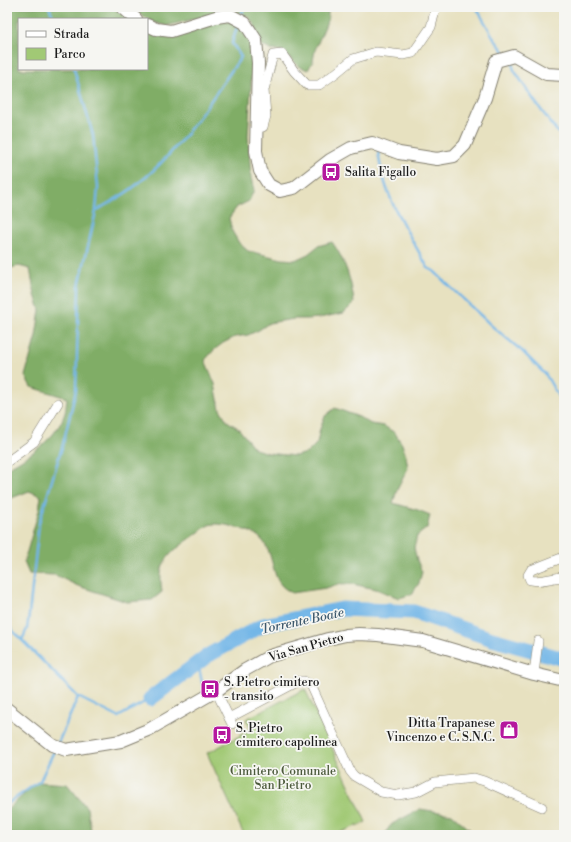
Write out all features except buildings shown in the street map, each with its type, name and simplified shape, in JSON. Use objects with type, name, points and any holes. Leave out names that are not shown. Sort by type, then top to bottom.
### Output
[{"type":"street","points":[[122,7],[135,18]]},
{"type":"street","points":[[256,128],[263,127],[266,116],[264,90],[273,55],[282,54],[294,71],[307,85],[319,85],[353,59],[376,52],[403,55],[414,53],[431,27],[436,7]]},
{"type":"street","points":[[148,25],[156,29],[172,30],[216,17],[230,15],[245,23],[256,40],[258,63],[256,151],[260,171],[269,185],[280,192],[294,188],[330,160],[351,148],[372,143],[399,153],[437,158],[454,156],[465,145],[485,98],[496,61],[514,56],[546,74],[564,75]]},
{"type":"street","points":[[7,462],[34,442],[58,403]]},
{"type":"street","points":[[564,557],[531,570],[528,575],[530,580],[537,582],[555,577],[564,578]]},
{"type":"street","name":"Via San Pietro","points":[[7,709],[52,745],[66,750],[121,741],[150,729],[216,691],[245,670],[270,656],[328,639],[359,634],[423,641],[534,674],[564,681]]},
{"type":"street","points":[[534,674],[538,644]]},
{"type":"street","points":[[216,691],[231,721],[299,681],[304,681],[311,685],[350,771],[354,776],[381,792],[398,795],[416,792],[436,782],[474,778],[542,807]]},
{"type":"green space","points":[[7,7],[113,7],[128,18],[18,18],[18,70],[148,70],[148,32],[163,37],[181,34],[212,22],[229,21],[241,28],[250,43],[252,70],[248,136],[251,178],[254,190],[249,201],[237,207],[229,218],[232,231],[239,243],[248,251],[282,259],[295,260],[308,254],[318,246],[332,242],[341,256],[347,271],[352,287],[354,303],[344,313],[319,318],[294,319],[269,323],[248,335],[235,337],[223,343],[205,360],[215,384],[220,409],[227,421],[238,428],[255,449],[268,453],[295,456],[307,453],[317,443],[325,416],[335,408],[359,417],[371,424],[384,426],[395,433],[402,444],[408,468],[397,490],[393,503],[430,515],[427,528],[417,536],[414,548],[422,572],[419,583],[412,594],[399,598],[376,589],[352,584],[339,584],[326,588],[292,593],[278,582],[270,555],[264,542],[259,537],[242,529],[220,524],[207,526],[168,557],[161,571],[162,592],[152,600],[127,602],[78,586],[55,575],[29,574],[24,562],[39,510],[41,496],[29,491],[7,500],[7,468],[33,452],[49,439],[61,423],[65,413],[67,398],[31,387],[25,376],[36,336],[40,310],[35,295],[30,269],[19,266],[7,269]]},
{"type":"green space","points":[[129,7],[328,7],[328,19],[315,50],[313,61],[308,70],[298,66],[282,51],[271,50],[261,45],[254,24],[247,16],[237,12],[226,11],[166,26],[153,22]]},
{"type":"green space","name":"Cimitero Comunale San Pietro","points":[[305,689],[366,822],[334,835],[244,835],[207,753],[251,730],[246,719]]},
{"type":"green space","points":[[37,782],[67,784],[87,808],[92,835],[7,835],[7,810]]},
{"type":"green space","points":[[420,809],[452,814],[476,835],[383,835],[392,824]]},
{"type":"waterway","points":[[49,7],[54,18]]},
{"type":"waterway","points":[[241,16],[244,7]]},
{"type":"waterway","points":[[476,7],[495,40],[506,54]]},
{"type":"waterway","points":[[96,211],[130,190],[151,173],[179,143],[205,109],[241,57],[232,43],[238,24]]},
{"type":"waterway","points":[[511,60],[514,70],[536,103],[556,130],[564,137]]},
{"type":"waterway","points":[[22,640],[27,629],[39,523],[63,444],[76,390],[79,286],[96,211],[98,187],[93,135],[74,70]]},
{"type":"waterway","points":[[378,151],[385,184],[391,199],[404,226],[428,268],[434,271],[493,327],[522,351],[546,375],[564,407]]},
{"type":"waterway","name":"Torrente Boate","points":[[150,699],[207,656],[263,625],[342,609],[414,612],[492,639],[564,659]]},
{"type":"waterway","points":[[7,625],[78,697],[118,717],[150,699]]},
{"type":"waterway","points":[[198,663],[204,692]]},
{"type":"waterway","points":[[58,743],[78,697]]},
{"type":"waterway","points":[[7,804],[40,781],[55,749]]},
{"type":"place","name":"Salita Figallo","points":[[331,172]]},
{"type":"place","name":"S. Pietro cimitero - transito","points":[[210,689]]},
{"type":"place","name":"Ditta Trapanese Vincenzo e C. S.N.C.","points":[[509,730]]},
{"type":"place","name":"S. Pietro cimitero capolinea","points":[[222,735]]}]
